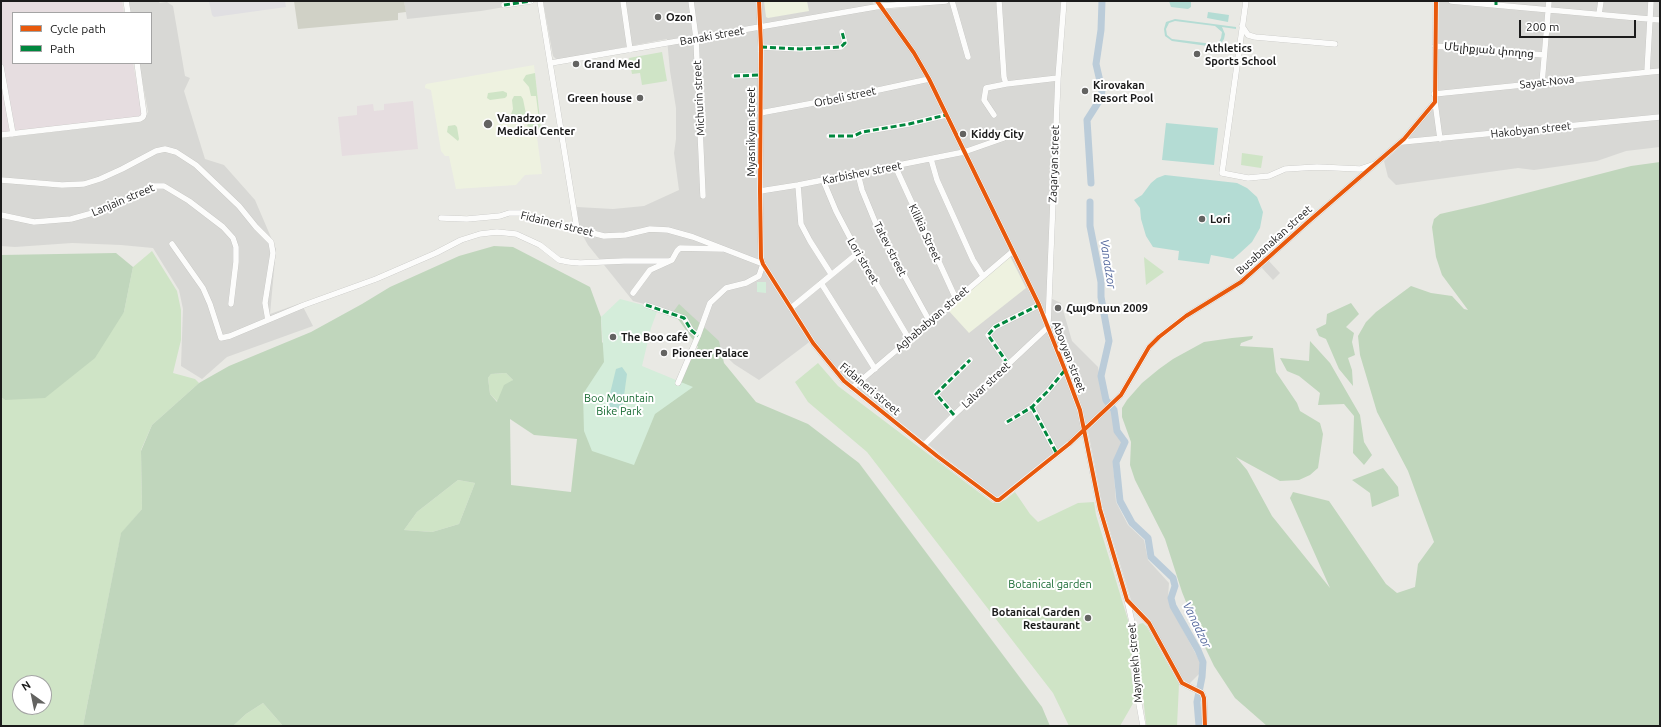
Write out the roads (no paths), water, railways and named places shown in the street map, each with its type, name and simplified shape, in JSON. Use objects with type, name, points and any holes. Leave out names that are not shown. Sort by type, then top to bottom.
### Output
[{"type":"street","points":[[126,1],[128,12]]},
{"type":"street","points":[[504,5],[530,1]]},
{"type":"street","points":[[540,1],[577,228]]},
{"type":"street","points":[[623,1],[630,50]]},
{"type":"street","name":"Michurin street","points":[[693,1],[703,196]]},
{"type":"street","name":"Myasnikyan street","points":[[759,1],[761,47],[759,75],[761,258],[763,264]]},
{"type":"street","name":"Abovyan street","points":[[876,1],[914,53],[929,79],[1039,305],[1066,370],[1080,410],[1083,431],[1102,516],[1127,600],[1149,623],[1182,683],[1202,693],[1204,698],[1205,726]]},
{"type":"street","name":"Banaki street","points":[[551,63],[881,6],[916,2],[946,1]]},
{"type":"street","points":[[952,1],[968,56]]},
{"type":"street","points":[[999,1],[1004,77],[1003,84]]},
{"type":"street","name":"Zaqaryan street","points":[[1048,326],[1058,78],[1064,1]]},
{"type":"street","points":[[1246,1],[1222,173],[1248,178],[1269,176],[1285,169],[1317,167],[1360,169],[1378,163]]},
{"type":"street","points":[[1436,1],[1434,94],[1440,139]]},
{"type":"street","points":[[1451,1],[1496,3],[1548,10],[1660,20]]},
{"type":"street","points":[[1542,83],[1549,1]]},
{"type":"street","points":[[1600,14],[1601,1]]},
{"type":"street","points":[[1647,72],[1651,1]]},
{"type":"street","points":[[1242,26],[1248,35],[1255,38],[1336,44]]},
{"type":"street","points":[[761,47],[800,49],[841,47],[845,43],[842,32]]},
{"type":"street","name":"Մելիքյան փողոց","points":[[1435,46],[1544,56]]},
{"type":"street","points":[[1,135],[137,120],[143,117],[144,114],[137,64]]},
{"type":"street","points":[[1,67],[13,134]]},
{"type":"street","name":"Sayat-Nova","points":[[1434,94],[1660,71]]},
{"type":"street","points":[[734,76],[759,75]]},
{"type":"street","points":[[994,115],[984,100],[986,88],[1003,84],[1058,78]]},
{"type":"street","name":"Orbeli street","points":[[760,113],[846,97],[929,79]]},
{"type":"street","name":"Busabanakan street","points":[[996,500],[1006,496],[1057,454],[1121,395],[1148,348],[1159,337],[1186,316],[1241,282],[1308,222],[1402,142],[1435,102]]},
{"type":"street","points":[[830,136],[854,136],[862,132],[909,124],[946,115]]},
{"type":"street","name":"Hakobyan street","points":[[1402,142],[1660,117]]},
{"type":"street","name":"Karbishev street","points":[[760,190],[858,174],[964,152],[1004,138]]},
{"type":"street","points":[[1,180],[62,185],[84,184],[122,170],[156,151],[165,149],[176,152],[196,165],[240,206],[270,242],[273,252],[265,303],[268,320]]},
{"type":"street","points":[[931,159],[937,180],[973,260],[983,276]]},
{"type":"street","name":"Kilikia Street","points":[[895,166],[956,300]]},
{"type":"street","name":"Tatev street","points":[[858,174],[862,190],[876,224],[930,322]]},
{"type":"street","name":"Lori street","points":[[823,180],[836,211],[858,253],[909,339]]},
{"type":"street","points":[[798,185],[801,224],[831,274]]},
{"type":"street","name":"Lanjain street","points":[[1,215],[34,222],[71,219],[100,211],[136,196],[153,186],[164,186],[188,201],[223,227],[233,238],[236,247],[236,262],[231,304]]},
{"type":"street","name":"Fidaineri street","points":[[441,218],[467,219],[500,216],[509,213],[524,213],[554,225],[577,228],[604,236],[625,235],[650,229],[668,230],[727,249],[763,264],[821,355],[835,372],[852,388],[996,500]]},
{"type":"street","points":[[172,244],[203,288],[221,338],[230,336],[304,305],[381,276],[436,253],[461,240],[480,234],[497,232],[516,234],[540,245],[559,260],[569,262],[669,261]]},
{"type":"street","points":[[634,293],[650,270],[672,260],[680,248],[727,249]]},
{"type":"street","name":"Aghababyan street","points":[[852,388],[1012,251]]},
{"type":"street","points":[[791,308],[858,253]]},
{"type":"street","points":[[678,383],[710,303],[726,288],[746,283],[760,276],[763,264]]},
{"type":"street","points":[[821,283],[875,369]]},
{"type":"street","points":[[646,305],[684,318],[691,330],[698,336]]},
{"type":"street","points":[[1008,364],[988,335],[995,327],[1039,305]]},
{"type":"street","name":"Lalvar street","points":[[924,445],[1048,326]]},
{"type":"street","points":[[954,415],[936,394],[970,360]]},
{"type":"street","points":[[1007,422],[1032,407],[1066,370]]},
{"type":"street","points":[[1032,407],[1057,454]]},
{"type":"street","name":"Maymekh street","points":[[1127,600],[1132,622],[1138,704],[1143,726]]},
{"type":"waterway","name":"Vanadzor","points":[[1091,183],[1087,120],[1101,98],[1102,90],[1096,64],[1101,30],[1102,1]]},
{"type":"waterway","name":"Vanadzor","points":[[1090,202],[1090,226],[1101,282],[1101,297],[1109,341],[1101,376],[1106,400],[1114,410],[1117,431],[1125,442],[1116,462],[1120,501],[1132,523],[1148,538],[1151,557],[1173,578],[1175,586],[1171,598],[1173,606],[1198,650],[1203,662],[1202,677],[1197,702],[1199,726]]},
{"type":"place","name":"Ozon","points":[[658,17]]},
{"type":"place","name":"Athletics Sports School","points":[[1197,54]]},
{"type":"place","name":"Grand Med","points":[[576,64]]},
{"type":"place","name":"Kirovakan Resort Pool","points":[[1085,91]]},
{"type":"place","name":"Green house","points":[[640,98]]},
{"type":"place","name":"Vanadzor Medical Center","points":[[488,124]]},
{"type":"place","name":"Kiddy City","points":[[963,134]]},
{"type":"place","name":"Lori","points":[[1202,219]]},
{"type":"place","name":"ՀայՓոստ 2009","points":[[1058,308]]},
{"type":"place","name":"The Boo café","points":[[613,337]]},
{"type":"place","name":"Pioneer Palace","points":[[664,353]]},
{"type":"place","name":"Botanical Garden Restaurant","points":[[1088,618]]},
{"type":"park label","name":"Boo Mountain Bike Park","points":[[619,404]]},
{"type":"park label","name":"Botanical garden","points":[[1050,584]]}]
